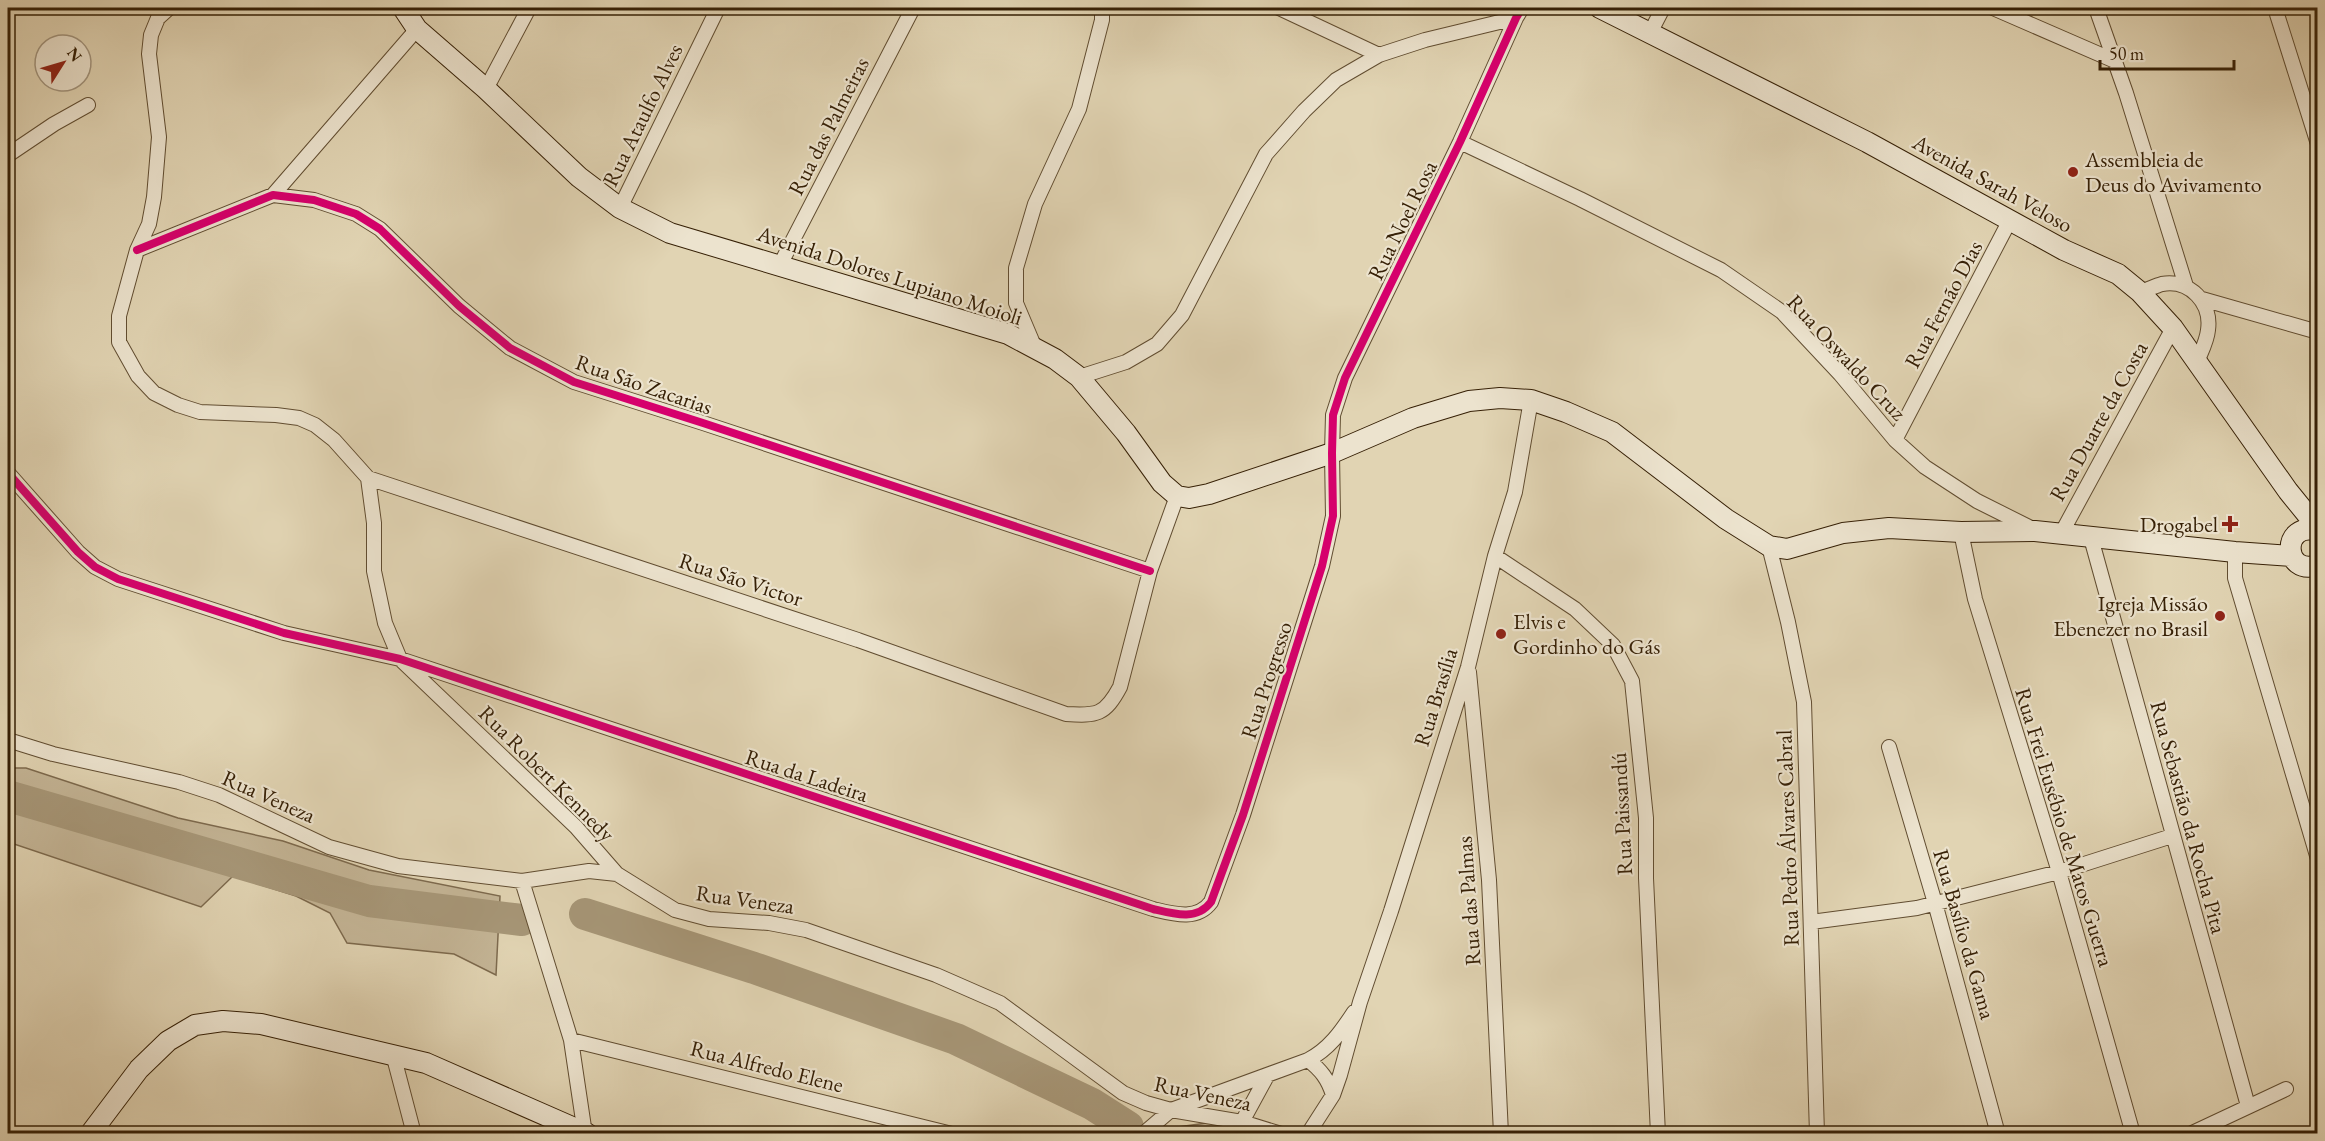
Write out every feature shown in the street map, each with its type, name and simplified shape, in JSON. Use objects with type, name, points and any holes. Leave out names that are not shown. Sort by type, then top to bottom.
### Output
[{"type":"main road","name":"Avenida Dolores Lupiano Moioli","points":[[402,8],[417,29],[486,89],[579,177],[620,208],[670,233],[1008,334],[1035,348],[1079,377],[1126,433],[1162,483],[1177,496]]},
{"type":"main road","name":"Avenida Sarah Veloso","points":[[1600,8],[1867,142],[2064,250],[2118,274],[2139,292],[2173,328],[2288,491],[2318,529]]},
{"type":"main road","points":[[1177,496],[1189,498],[1209,494],[1332,453],[1413,418],[1469,401],[1500,398],[1531,400],[1612,432],[1726,519],[1769,546],[1787,549],[1843,533],[1889,528],[1961,532],[2036,531],[2235,552],[2292,547]]},
{"type":"main road","points":[[2288,491],[2292,547],[2299,565],[2317,566]]},
{"type":"main road","points":[[2292,547],[2300,531],[2318,529]]},
{"type":"main road","points":[[93,1132],[139,1069],[168,1041],[195,1025],[223,1021],[261,1024],[426,1063],[586,1133]]},
{"type":"street","points":[[169,8],[158,18],[151,35],[149,54],[159,137],[158,170],[148,224],[137,250],[119,316],[118,342],[138,376],[154,393],[178,405],[201,412],[298,418],[315,425],[334,440],[368,478]]},
{"type":"street","points":[[486,89],[529,8]]},
{"type":"street","name":"Rua Ataulfo Alves","points":[[620,208],[718,8]]},
{"type":"street","name":"Rua das Palmeiras","points":[[780,265],[914,8]]},
{"type":"street","points":[[1035,348],[1016,303],[1016,268],[1035,204],[1079,109],[1102,8]]},
{"type":"street","points":[[1279,8],[1379,55]]},
{"type":"street","points":[[1650,33],[1663,8]]},
{"type":"street","points":[[1993,8],[2115,61]]},
{"type":"street","points":[[2096,8],[2126,93],[2186,286],[2202,299],[2318,332]]},
{"type":"street","points":[[2275,8],[2318,144]]},
{"type":"street","points":[[1079,377],[1125,362],[1157,344],[1182,315],[1266,154],[1304,111],[1336,80],[1379,55],[1519,13]]},
{"type":"street","name":"Rua Noel Rosa","points":[[1332,453],[1334,414],[1345,378],[1460,142],[1519,13]]},
{"type":"street","points":[[273,195],[417,29]]},
{"type":"street","points":[[8,155],[54,123],[88,105]]},
{"type":"street","name":"Rua Oswaldo Cruz","points":[[1460,142],[1721,270],[1782,312],[1840,374],[1896,440],[1934,473],[1977,501],[2036,531]]},
{"type":"street","name":"Rua São Zacarias","points":[[137,250],[273,195],[315,200],[356,214],[380,229],[459,306],[510,348],[574,382],[1150,571]]},
{"type":"street","name":"Rua Fernão Dias","points":[[1896,440],[2010,220]]},
{"type":"street","points":[[2139,292],[2163,284],[2186,286]]},
{"type":"street","points":[[2198,362],[2208,333],[2209,321],[2202,299]]},
{"type":"street","name":"Rua Duarte da Costa","points":[[2061,534],[2173,328]]},
{"type":"street","name":"Rua Brasília","points":[[1308,1134],[1334,1095],[1348,1052],[1360,1002],[1468,667],[1495,556],[1515,492],[1531,400]]},
{"type":"street","name":"Rua Progresso","points":[[1204,911],[1211,902],[1243,815],[1322,566],[1333,516],[1332,453]]},
{"type":"street","name":"Rua da Ladeira","points":[[8,473],[78,552],[95,567],[118,579],[284,633],[400,659],[1153,909],[1188,915],[1204,911]]},
{"type":"street","name":"Rua São Victor","points":[[368,478],[858,640],[1066,714],[1101,713],[1112,703],[1120,687],[1150,571]]},
{"type":"street","name":"Rua Robert Kennedy","points":[[368,478],[374,523],[374,571],[386,623],[400,659],[576,827],[617,874]]},
{"type":"street","points":[[1150,571],[1177,496]]},
{"type":"street","name":"Rua Frei Eusébio de Matos Guerra","points":[[1961,532],[1975,599],[2059,872],[2133,1134]]},
{"type":"street","name":"Rua Sebastião da Rocha Pita","points":[[2091,538],[2248,1106]]},
{"type":"street","name":"Rua Pedro Álvares Cabral","points":[[1769,546],[1788,622],[1804,702],[1817,1134]]},
{"type":"street","points":[[2235,552],[2235,578],[2318,859]]},
{"type":"street","name":"Rua Paissandú","points":[[1495,556],[1575,609],[1613,645],[1632,681],[1646,818],[1646,878],[1658,1134]]},
{"type":"street","name":"Rua das Palmas","points":[[1468,667],[1489,880],[1501,1134]]},
{"type":"street","name":"Rua Veneza","points":[[8,740],[53,754],[179,782],[219,795],[328,847],[398,866],[522,881],[589,872],[617,874],[675,910],[709,919],[769,923],[806,930],[936,975],[1000,1003],[1123,1093],[1146,1103],[1171,1110],[1242,1122],[1281,1134]]},
{"type":"street","name":"Rua Basílio da Gama","points":[[1889,747],[1935,903],[1998,1134]]},
{"type":"street","points":[[1811,922],[1917,908],[2059,872],[2172,836]]},
{"type":"street","points":[[522,881],[571,1040],[586,1133]]},
{"type":"street","name":"Rua Brasília","points":[[1171,1110],[1308,1060],[1333,1042],[1360,1002]]},
{"type":"street","name":"Rua Alfredo Elene","points":[[571,1040],[952,1134]]},
{"type":"street","points":[[393,1054],[414,1134]]},
{"type":"street","points":[[1308,1060],[1320,1069],[1334,1095]]},
{"type":"street","points":[[1242,1122],[1267,1076]]},
{"type":"street","points":[[2190,1134],[2286,1089]]},
{"type":"street","points":[[1143,1134],[1171,1110]]},
{"type":"shaded area","points":[[8,768],[26,768],[178,818],[283,841],[369,870],[500,896],[496,975],[454,954],[347,943],[330,913],[296,896],[233,876],[201,907],[8,842]]},
{"type":"shaded area","points":[[1214,1122],[1252,1133],[1176,1134],[1178,1127]]},
{"type":"waterway","points":[[8,796],[369,901],[522,920]]},
{"type":"waterway","points":[[585,914],[754,968],[956,1039],[1092,1104],[1128,1127]]},
{"type":"cycle path","points":[[8,473],[78,552],[95,567],[118,579],[284,633],[400,659],[1153,909],[1169,913],[1199,912],[1211,902],[1243,815],[1322,566],[1333,516],[1333,415],[1345,378],[1460,142],[1522,8]]},
{"type":"cycle path","points":[[137,250],[273,195],[314,200],[356,214],[380,229],[459,306],[510,348],[574,382],[1150,571]]},
{"type":"place","name":"Assembleia de Deus do Avivamento","points":[[2073,172]]},
{"type":"place","name":"Drogabel","points":[[2230,524]]},
{"type":"place","name":"Igreja Missão Ebenezer no Brasil","points":[[2220,616]]},
{"type":"place","name":"Elvis e Gordinho do Gás","points":[[1501,634]]}]
